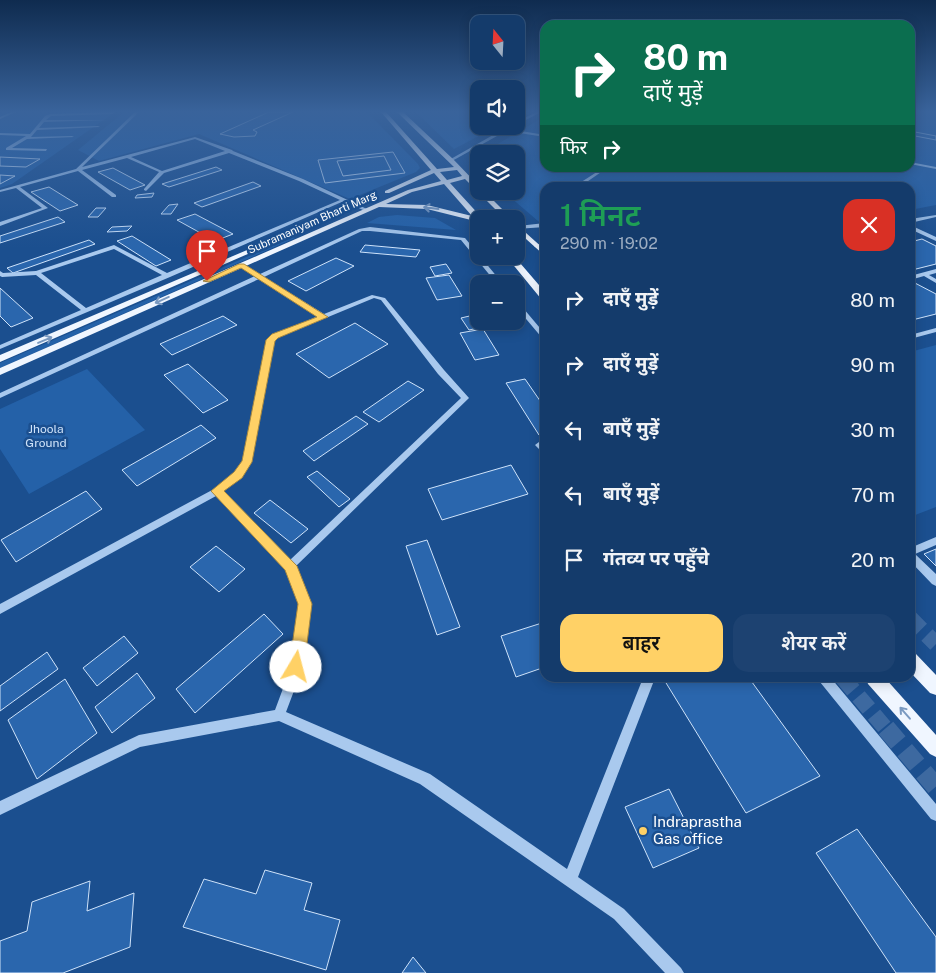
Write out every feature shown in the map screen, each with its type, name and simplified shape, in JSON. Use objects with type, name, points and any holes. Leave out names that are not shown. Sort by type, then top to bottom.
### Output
[{"type":"main road","points":[[422,157],[470,211]]},
{"type":"main road","points":[[448,157],[470,181]]},
{"type":"main road","name":"Subramaniyam Bharti Marg","points":[[381,194],[434,171],[457,168]]},
{"type":"main road","name":"Subramaniyam Bharti Marg","points":[[0,359],[365,206],[420,187],[466,177]]},
{"type":"main road","points":[[490,200],[500,210]]},
{"type":"main road","points":[[365,206],[427,207],[470,218]]},
{"type":"main road","name":"Subramaniyam Bharti Marg","points":[[0,372],[241,265],[365,206]]},
{"type":"main road","points":[[525,233],[540,244]]},
{"type":"main road","points":[[518,265],[540,292]]},
{"type":"main road","points":[[915,665],[936,687]]},
{"type":"main road","points":[[878,682],[936,748]]},
{"type":"street","points":[[78,170],[91,157]]},
{"type":"street","points":[[0,191],[121,157]]},
{"type":"street","points":[[129,157],[162,172]]},
{"type":"street","points":[[146,190],[162,172],[210,157]]},
{"type":"street","points":[[246,157],[344,200],[365,206]]},
{"type":"street","points":[[451,160],[456,157]]},
{"type":"street","points":[[915,159],[936,163]]},
{"type":"street","points":[[915,164],[936,168]]},
{"type":"street","points":[[78,170],[114,196]]},
{"type":"street","points":[[583,182],[599,172]]},
{"type":"street","points":[[0,224],[42,211],[46,208],[16,187]]},
{"type":"street","points":[[0,347],[344,200]]},
{"type":"street","points":[[915,220],[936,216]]},
{"type":"street","points":[[525,226],[540,225]]},
{"type":"street","points":[[0,396],[361,230],[370,229],[462,239],[492,275]]},
{"type":"street","points":[[915,229],[936,239]]},
{"type":"street","points":[[1,275],[37,274],[114,247],[168,276]]},
{"type":"street","points":[[241,265],[324,317]]},
{"type":"street","points":[[915,277],[936,271]]},
{"type":"street","points":[[37,274],[86,311]]},
{"type":"street","points":[[924,274],[936,281]]},
{"type":"street","points":[[0,609],[217,491],[238,475],[247,462],[271,340],[275,336],[367,298],[374,296],[383,298],[441,372],[464,398],[290,566]]},
{"type":"street","points":[[525,314],[540,332]]},
{"type":"street","points":[[915,336],[936,330]]},
{"type":"street","points":[[217,491],[290,566],[305,604],[296,667],[279,715]]},
{"type":"street","points":[[915,551],[936,541]]},
{"type":"street","points":[[915,558],[936,581]]},
{"type":"street","points":[[570,880],[647,682]]},
{"type":"street","points":[[827,682],[936,814]]},
{"type":"street","points":[[0,808],[138,741],[279,715],[425,779],[619,914],[676,973]]},
{"type":"green space","points":[[0,157],[50,157],[12,184],[0,188]]},
{"type":"green space","points":[[92,157],[112,157],[99,161]]},
{"type":"green space","points":[[253,157],[412,157],[420,168],[416,172],[350,199]]},
{"type":"green space","points":[[525,157],[540,157],[540,172],[915,172],[915,157],[936,157],[936,205],[915,209],[915,182],[540,182],[540,223],[514,200],[525,200]]},
{"type":"green space","points":[[397,215],[435,218],[456,230],[367,223],[379,217]]},
{"type":"green space","points":[[293,237],[295,238],[0,368],[0,363]]},
{"type":"green space","points":[[936,345],[936,507],[915,515],[915,351]]},
{"type":"green space","name":"Jhoola Ground","points":[[87,369],[145,430],[29,494],[0,449],[0,409]]},
{"type":"building","points":[[0,157],[40,159],[26,167],[0,166]]},
{"type":"building","points":[[371,157],[337,161],[343,176],[391,170],[385,157],[396,157],[405,173],[325,183],[318,160]]},
{"type":"building","points":[[216,167],[222,170],[169,187],[162,184]]},
{"type":"building","points":[[113,168],[145,185],[130,190],[98,172]]},
{"type":"building","points":[[0,175],[15,176],[0,184]]},
{"type":"building","points":[[253,182],[261,186],[202,207],[194,203]]},
{"type":"building","points":[[49,187],[78,205],[60,211],[31,192]]},
{"type":"building","points":[[154,193],[152,197],[135,198],[137,195]]},
{"type":"building","points":[[178,204],[171,214],[161,214],[169,205]]},
{"type":"building","points":[[96,208],[106,208],[98,217],[88,217]]},
{"type":"building","points":[[195,214],[233,234],[215,241],[177,220]]},
{"type":"building","points":[[58,217],[65,222],[0,243],[0,236]]},
{"type":"building","points":[[132,226],[127,231],[107,232],[112,227]]},
{"type":"building","points":[[132,236],[171,260],[156,266],[117,241]]},
{"type":"building","points":[[922,239],[936,246],[936,264],[915,268],[915,241]]},
{"type":"building","points":[[89,240],[95,244],[13,273],[7,268]]},
{"type":"building","points":[[365,245],[420,250],[416,257],[360,252]]},
{"type":"building","points":[[336,258],[354,266],[306,291],[288,281]]},
{"type":"building","points":[[446,264],[452,273],[435,276],[430,267]]},
{"type":"building","points":[[449,275],[462,296],[437,300],[426,278]]},
{"type":"building","points":[[915,283],[936,294],[936,314],[916,319]]},
{"type":"building","points":[[0,288],[33,318],[11,327],[0,316]]},
{"type":"building","points":[[223,316],[237,325],[172,355],[160,344]]},
{"type":"building","points":[[470,316],[470,330],[469,330],[461,318]]},
{"type":"building","points":[[355,323],[388,344],[329,378],[296,354]]},
{"type":"building","points":[[484,330],[499,355],[475,360],[460,333]]},
{"type":"building","points":[[188,364],[228,400],[203,413],[164,375]]},
{"type":"building","points":[[525,379],[540,401],[540,435],[539,435],[506,383]]},
{"type":"building","points":[[408,381],[424,390],[379,422],[363,412]]},
{"type":"building","points":[[356,416],[368,424],[314,461],[303,451]]},
{"type":"building","points":[[201,425],[216,438],[137,486],[122,470]]},
{"type":"building","points":[[511,465],[528,494],[442,520],[428,489]]},
{"type":"building","points":[[317,471],[350,499],[339,507],[307,477]]},
{"type":"building","points":[[86,491],[102,509],[16,562],[1,540]]},
{"type":"building","points":[[270,500],[308,529],[291,543],[254,513]]},
{"type":"building","points":[[427,540],[460,627],[437,635],[406,546]]},
{"type":"building","points":[[216,546],[245,569],[219,592],[190,567]]},
{"type":"building","points":[[936,549],[936,566],[924,554]]},
{"type":"building","points":[[264,614],[283,634],[195,713],[176,689]]},
{"type":"building","points":[[540,624],[540,669],[516,677],[501,636]]},
{"type":"building","points":[[124,636],[138,653],[97,686],[83,668]]},
{"type":"building","points":[[47,652],[58,669],[0,711],[0,686]]},
{"type":"building","points":[[137,673],[155,698],[112,733],[95,707]]},
{"type":"building","points":[[65,679],[97,733],[37,779],[8,720]]},
{"type":"building","points":[[665,682],[752,682],[820,776],[746,813]]},
{"type":"building","points":[[669,789],[699,848],[653,868],[625,807]]},
{"type":"building","points":[[857,829],[936,937],[936,973],[896,973],[816,853]]},
{"type":"building","points":[[265,870],[312,883],[304,910],[340,920],[326,970],[183,927],[204,879],[256,894]]},
{"type":"building","points":[[90,881],[87,911],[134,893],[130,947],[63,973],[0,973],[0,941],[27,931],[32,902]]},
{"type":"building","points":[[413,957],[426,973],[402,973]]},
{"type":"tunnel","points":[[915,623],[936,644]]},
{"type":"tunnel","points":[[846,682],[887,730]]},
{"type":"tunnel","points":[[886,728],[936,787]]},
{"type":"place","name":"Indraprastha Gas office","points":[[643,831]]},
{"type":"route","points":[[207,281],[241,265],[324,317],[272,338],[247,462],[238,475],[217,491],[290,566],[305,604],[296,667]]}]
